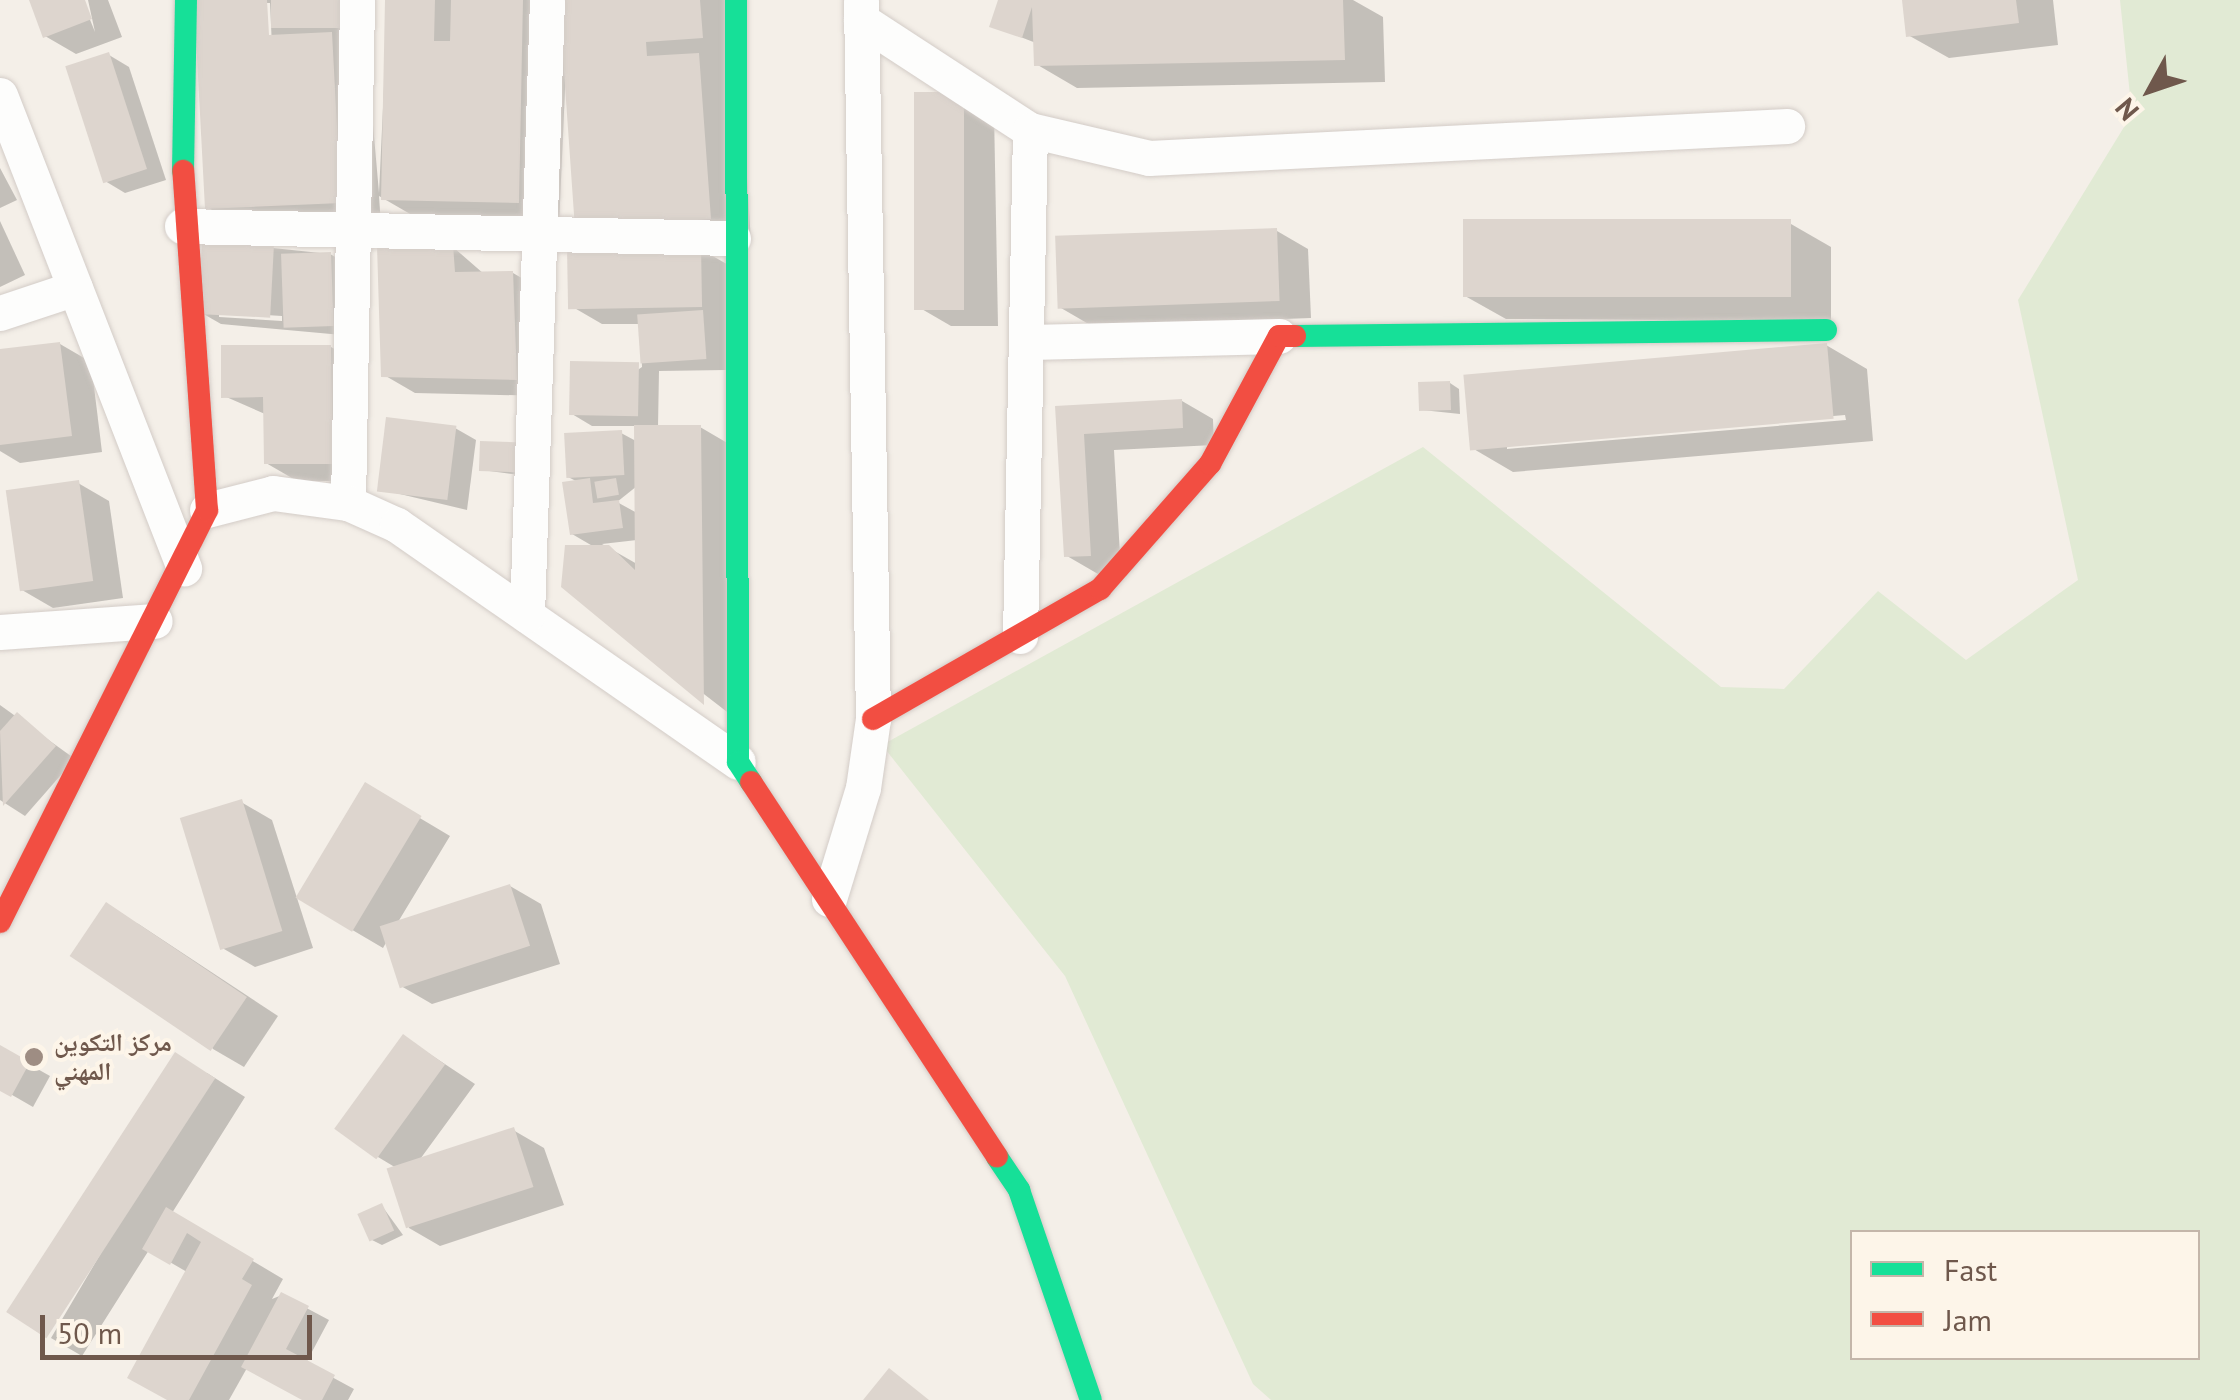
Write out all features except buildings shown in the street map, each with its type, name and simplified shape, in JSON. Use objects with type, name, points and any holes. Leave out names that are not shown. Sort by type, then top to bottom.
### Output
[{"type":"street","points":[[0,922],[184,568],[207,510],[182,226],[186,0]]},
{"type":"street","points":[[348,502],[357,0]]},
{"type":"street","points":[[527,616],[546,228],[547,0]]},
{"type":"street","points":[[736,0],[733,238],[738,762]]},
{"type":"street","points":[[861,10],[1030,130],[1149,158],[1788,126]]},
{"type":"street","points":[[829,899],[863,788],[872,720],[861,10]]},
{"type":"street","points":[[0,95],[184,568]]},
{"type":"street","points":[[1020,636],[1030,342],[1030,130]]},
{"type":"street","points":[[182,226],[546,228],[733,238]]},
{"type":"street","points":[[0,313],[75,288]]},
{"type":"street","points":[[1030,342],[1826,330]]},
{"type":"street","points":[[872,720],[1100,589],[1210,464],[1279,336]]},
{"type":"street","points":[[207,510],[274,493],[348,502],[397,525],[738,762],[1019,1190],[1091,1400]]},
{"type":"street","points":[[0,632],[155,622]]},
{"type":"green space","points":[[2120,0],[2240,0],[2240,1400],[1271,1400],[1253,1384],[1065,976],[882,745],[1423,447],[1721,687],[1784,689],[1878,591],[1966,660],[2078,580],[2018,300],[2132,114]]},
{"type":"traffic: fast","points":[[183,171],[186,0]]},
{"type":"traffic: fast","points":[[736,0],[738,762],[751,782]]},
{"type":"traffic: fast","points":[[1295,336],[1826,330]]},
{"type":"traffic: fast","points":[[997,1157],[1019,1190],[1091,1400]]},
{"type":"traffic: jam","points":[[0,922],[207,510],[183,171]]},
{"type":"traffic: jam","points":[[873,719],[1100,589],[1210,464],[1279,336],[1295,336]]},
{"type":"traffic: jam","points":[[751,782],[997,1157]]},
{"type":"place","name":"مركز التكوين المهني","points":[[34,1057]]}]
